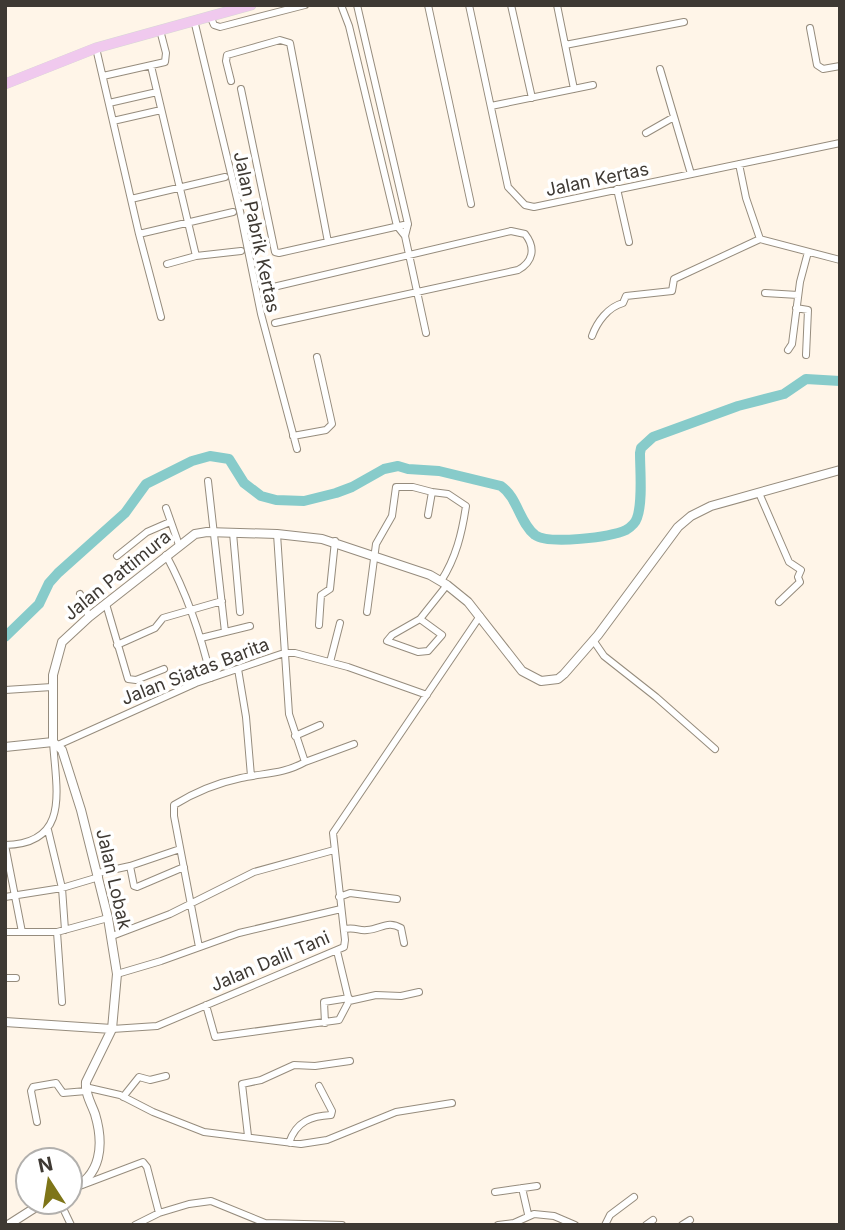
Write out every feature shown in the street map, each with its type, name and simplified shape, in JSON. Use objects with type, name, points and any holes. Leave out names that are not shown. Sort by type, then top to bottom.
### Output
[{"type":"main road","points":[[5,84],[96,48],[251,5]]},
{"type":"street","points":[[210,16],[214,24],[220,27],[305,5]]},
{"type":"street","points":[[341,5],[349,26],[397,226],[405,236],[410,255],[426,333]]},
{"type":"street","points":[[357,5],[408,224],[405,236]]},
{"type":"street","points":[[428,5],[471,204]]},
{"type":"street","name":"Jalan Kertas","points":[[469,5],[508,187],[525,205],[534,207],[840,143]]},
{"type":"street","points":[[511,5],[531,98]]},
{"type":"street","points":[[557,5],[574,89]]},
{"type":"street","name":"Jalan Pabrik Kertas","points":[[194,20],[240,211],[261,314],[297,449]]},
{"type":"street","points":[[565,46],[684,22]]},
{"type":"street","points":[[810,28],[817,65],[824,69],[840,66]]},
{"type":"street","points":[[103,76],[166,60],[160,30]]},
{"type":"street","points":[[231,81],[227,55],[281,40],[290,43],[328,242]]},
{"type":"street","points":[[96,48],[161,317]]},
{"type":"street","points":[[151,65],[196,256]]},
{"type":"street","points":[[660,69],[691,174]]},
{"type":"street","points":[[491,106],[593,85]]},
{"type":"street","points":[[241,89],[275,252],[408,224]]},
{"type":"street","points":[[109,103],[157,92]]},
{"type":"street","points":[[113,121],[162,110]]},
{"type":"street","points":[[370,115],[383,112]]},
{"type":"street","points":[[646,132],[674,117]]},
{"type":"street","points":[[739,164],[746,198],[760,239]]},
{"type":"street","points":[[131,199],[225,177]]},
{"type":"street","points":[[617,190],[629,242]]},
{"type":"street","points":[[139,234],[233,212]]},
{"type":"street","points":[[269,288],[511,231],[525,234],[532,246],[530,259],[518,270],[418,295],[275,323]]},
{"type":"street","points":[[592,336],[602,318],[624,300],[672,291],[674,279],[760,239],[840,260]]},
{"type":"street","points":[[167,264],[196,256],[241,251]]},
{"type":"street","points":[[788,350],[792,344],[798,295],[808,252]]},
{"type":"street","points":[[765,293],[798,295]]},
{"type":"street","points":[[796,308],[808,310],[806,355]]},
{"type":"street","points":[[293,436],[326,430],[332,424],[317,357]]},
{"type":"street","name":"Jalan Pattimura","points":[[48,830],[57,803],[52,687],[55,661],[62,642],[89,617],[195,534],[277,534],[335,541],[444,583],[480,615],[522,671],[541,681],[558,678],[583,652],[678,527],[691,516],[711,506],[840,470]]},
{"type":"street","points":[[208,481],[225,632]]},
{"type":"street","points":[[367,612],[376,544],[391,516],[396,487],[406,486],[449,494],[466,506],[461,534],[444,583],[420,619],[392,635],[387,641],[421,652],[428,651],[442,635],[420,619]]},
{"type":"street","points":[[428,515],[432,492]]},
{"type":"street","points":[[759,493],[789,562],[801,570],[798,578],[800,582],[779,602]]},
{"type":"street","points":[[166,508],[179,545]]},
{"type":"street","points":[[117,556],[147,532],[170,522]]},
{"type":"street","points":[[233,533],[240,612]]},
{"type":"street","points":[[277,534],[289,714],[305,762]]},
{"type":"street","points":[[319,625],[321,595],[328,593],[330,589],[335,541]]},
{"type":"street","points":[[166,555],[182,587],[201,638],[211,678]]},
{"type":"street","points":[[80,594],[89,617]]},
{"type":"street","points":[[117,645],[155,628],[160,619],[222,601]]},
{"type":"street","points":[[106,604],[128,679],[136,680],[164,669]]},
{"type":"street","name":"Jalan Dalil Tani","points":[[5,1022],[111,1029],[157,1026],[337,951],[345,944],[333,838],[336,829],[480,615]]},
{"type":"street","points":[[330,662],[340,623]]},
{"type":"street","points":[[201,638],[250,625]]},
{"type":"street","points":[[592,642],[604,656],[715,748]]},
{"type":"street","name":"Jalan Siatas Barita","points":[[5,747],[56,744],[211,678],[284,653],[295,653],[330,662],[427,695]]},
{"type":"street","points":[[238,669],[246,717],[251,776]]},
{"type":"street","points":[[5,690],[52,687]]},
{"type":"street","points":[[295,736],[320,726]]},
{"type":"street","name":"Jalan Lobak","points":[[56,744],[62,750],[81,810],[108,918],[117,974],[111,1029],[89,1074],[86,1089]]},
{"type":"street","points":[[199,947],[174,805],[216,784],[285,771],[354,744]]},
{"type":"street","points":[[22,932],[5,845],[30,842],[48,830],[62,888],[65,930]]},
{"type":"street","points":[[5,897],[62,888],[180,849]]},
{"type":"street","points":[[111,936],[140,926],[265,867],[334,850]]},
{"type":"street","points":[[130,866],[136,887],[184,867]]},
{"type":"street","points":[[339,897],[351,893],[397,899]]},
{"type":"street","points":[[117,974],[239,933],[341,909]]},
{"type":"street","points":[[5,932],[57,932],[108,918]]},
{"type":"street","points":[[344,929],[366,930],[394,924],[401,928],[404,943]]},
{"type":"street","points":[[57,932],[62,1002]]},
{"type":"street","points":[[206,1005],[215,1037],[340,1020],[349,999],[337,951]]},
{"type":"street","points":[[5,978],[16,978]]},
{"type":"street","points":[[324,1023],[324,1002],[419,992]]},
{"type":"street","points":[[248,1136],[242,1084],[261,1080],[296,1065],[315,1066],[349,1061]]},
{"type":"street","points":[[123,1097],[137,1077],[150,1080],[166,1076]]},
{"type":"street","points":[[37,1122],[31,1091],[33,1087],[56,1083],[63,1093],[86,1089],[107,1091],[204,1132],[289,1143],[316,1143],[383,1116],[452,1103]]},
{"type":"street","points":[[289,1143],[304,1122],[321,1114],[331,1115],[332,1111],[319,1086]]},
{"type":"street","points":[[84,1182],[100,1155],[99,1129],[86,1089]]},
{"type":"street","points":[[84,1185],[143,1162],[148,1167],[159,1213]]},
{"type":"street","points":[[495,1192],[537,1186]]},
{"type":"street","points":[[522,1188],[528,1214]]},
{"type":"street","points":[[605,1225],[610,1215],[634,1197]]},
{"type":"street","points":[[135,1225],[159,1213],[211,1201],[262,1222],[342,1225]]},
{"type":"street","points":[[498,1225],[514,1224],[528,1214],[546,1214],[575,1225]]},
{"type":"street","points":[[545,1225],[546,1214]]},
{"type":"street","points":[[646,1225],[653,1220]]},
{"type":"street","points":[[682,1225],[690,1220]]},
{"type":"waterway","points":[[5,637],[39,604],[49,583],[58,573],[125,513],[146,484],[192,461],[210,456],[229,459],[244,483],[261,496],[276,500],[304,501],[336,493],[384,469],[398,466],[439,471],[501,486],[511,497],[525,524],[535,535],[542,538],[566,540],[594,537],[618,533],[635,522],[640,504],[641,448],[653,437],[738,406],[784,394],[806,379],[840,381]]}]
